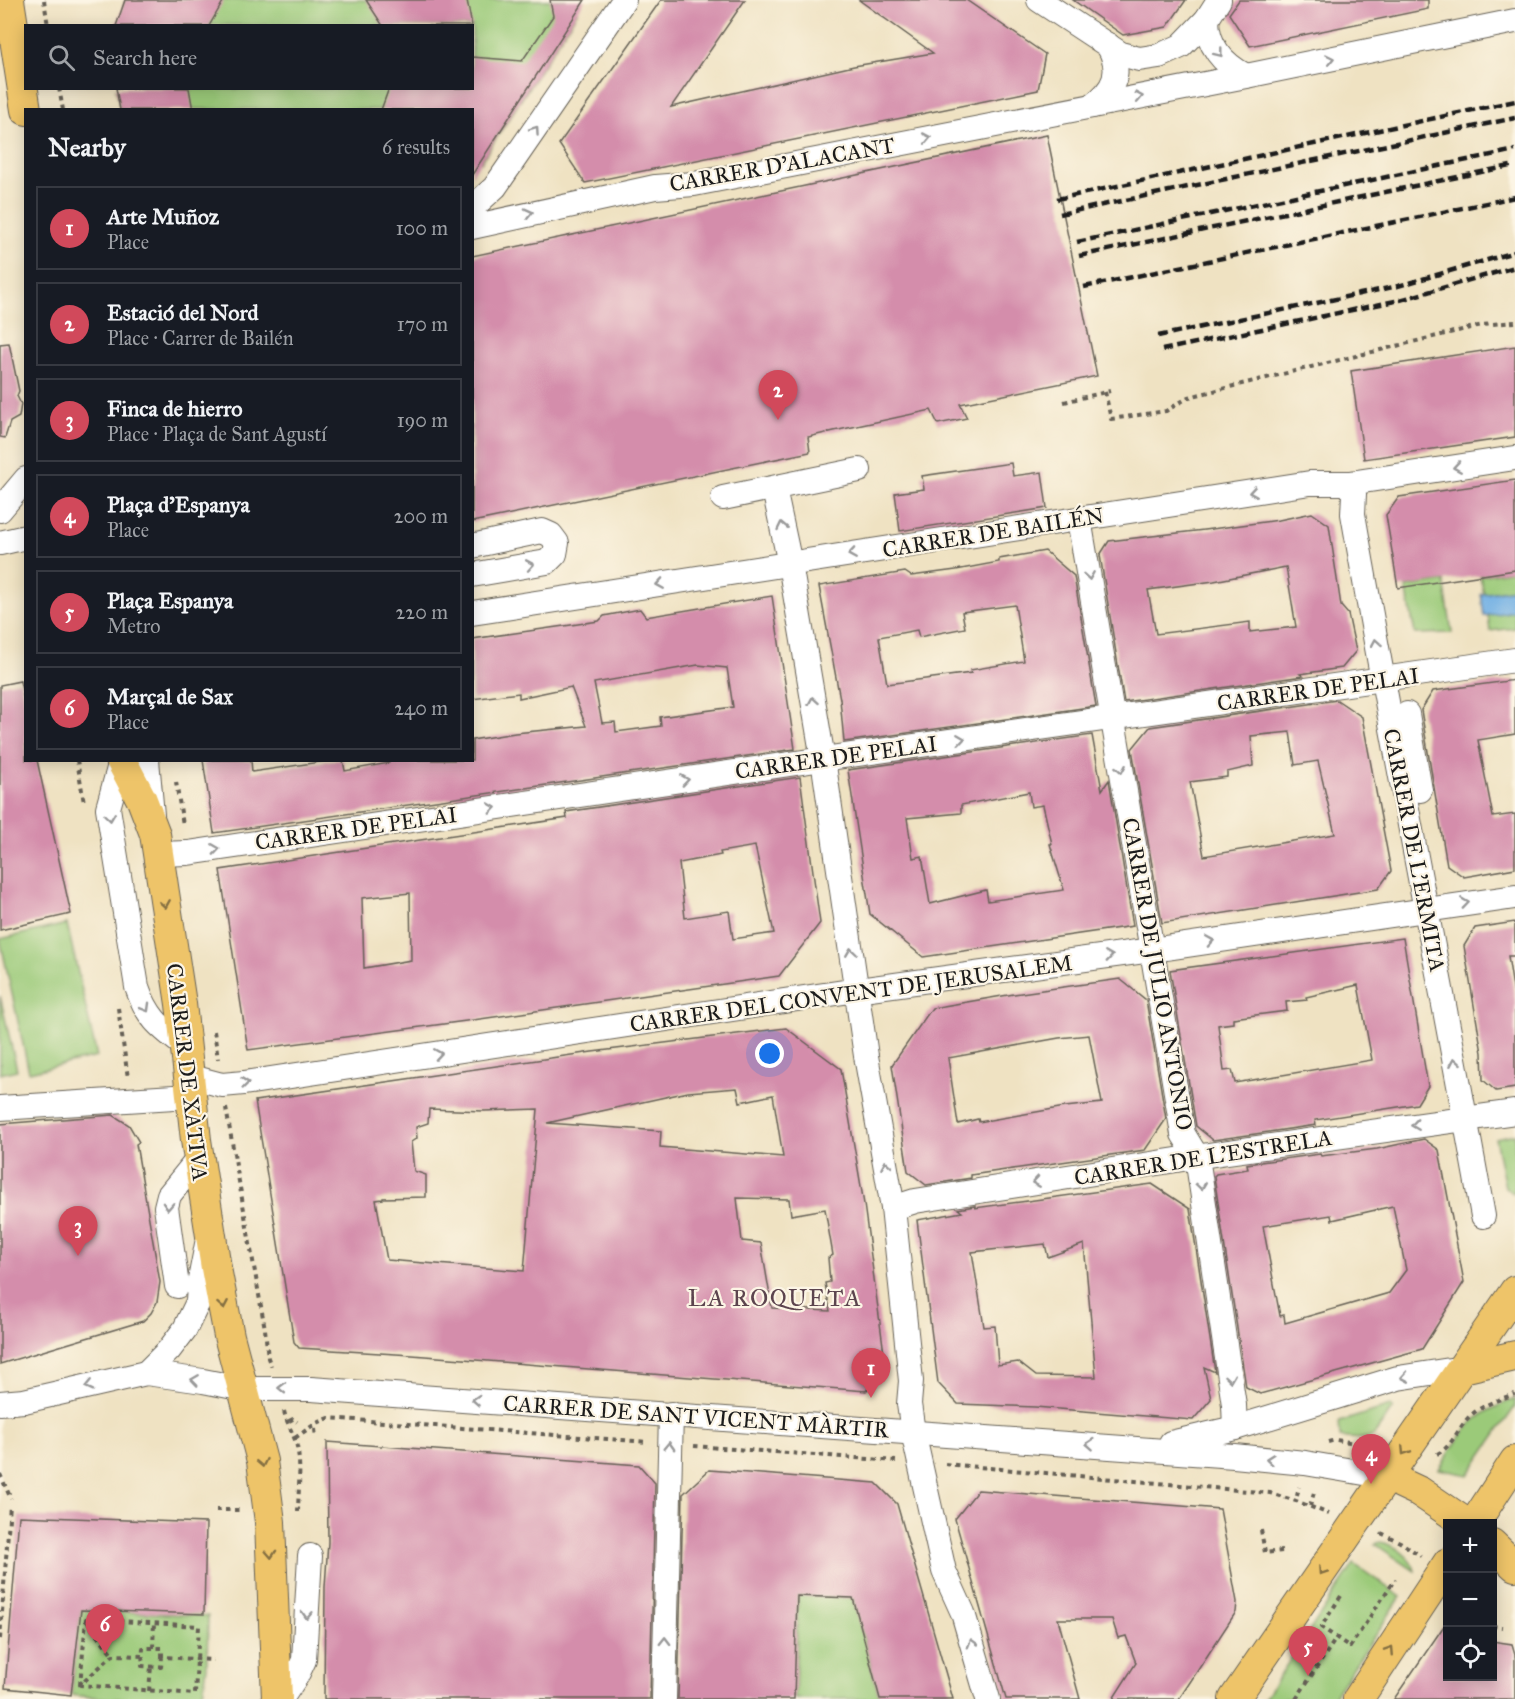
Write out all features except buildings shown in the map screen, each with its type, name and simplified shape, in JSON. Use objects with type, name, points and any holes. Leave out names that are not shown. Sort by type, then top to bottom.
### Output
[{"type":"main road","points":[[9,0],[26,108]]},
{"type":"main road","name":"CARRER DE XÀTIVA","points":[[122,762],[142,800],[155,840],[199,1158],[228,1336],[262,1461],[266,1489],[279,1699]]},
{"type":"main road","points":[[1234,1699],[1515,1291]]},
{"type":"main road","points":[[1463,1368],[1515,1356]]},
{"type":"main road","points":[[1477,1519],[1515,1461]]},
{"type":"main road","points":[[1388,1477],[1420,1492],[1460,1519]]},
{"type":"main road","points":[[1497,1549],[1515,1566]]},
{"type":"main road","points":[[1358,1699],[1435,1560]]},
{"type":"street","points":[[474,206],[495,187],[624,0]]},
{"type":"street","points":[[1039,0],[1121,54],[1139,58],[1159,56],[1181,46],[1213,9]]},
{"type":"street","points":[[1213,9],[1208,32],[1214,49],[1236,71],[1246,76]]},
{"type":"street","name":"CARRER D'ALACANT","points":[[474,227],[655,187],[694,184],[1515,21]]},
{"type":"street","points":[[1092,106],[1106,96],[1115,80],[1117,67],[1108,45]]},
{"type":"street","name":"CARRER DE BAILÉN","points":[[474,613],[1310,483],[1352,489],[1515,458]]},
{"type":"street","points":[[723,498],[859,470]]},
{"type":"street","points":[[0,510],[24,481]]},
{"type":"street","points":[[774,489],[790,564],[823,759],[866,1056],[893,1208],[911,1381],[909,1404],[913,1432],[944,1571],[963,1613]]},
{"type":"street","points":[[1352,489],[1369,520],[1385,601]]},
{"type":"street","name":"CARRER DE L'ERMITA","points":[[1352,489],[1353,514],[1382,680],[1427,908],[1483,1216]]},
{"type":"street","name":"CARRER DE JULIO ANTONIO","points":[[1079,519],[1183,1134],[1197,1157],[1234,1405],[1234,1428]]},
{"type":"street","points":[[474,546],[542,531],[551,535],[556,543],[555,554],[547,562],[474,576]]},
{"type":"street","points":[[0,543],[24,537]]},
{"type":"street","name":"CARRER DE PELAI","points":[[155,840],[188,853],[1515,660]]},
{"type":"street","points":[[1407,714],[1421,797],[1412,830]]},
{"type":"street","points":[[0,1108],[188,1073],[144,1008],[136,987],[108,808],[121,762]]},
{"type":"street","points":[[147,762],[155,840]]},
{"type":"street","name":"CARRER DEL CONVENT DE JERUSALEM","points":[[188,1073],[222,1084],[244,1083],[857,990],[1515,897]]},
{"type":"street","name":"CARRER DE L'ESTRELA","points":[[893,1208],[915,1201],[1197,1157],[1515,1112]]},
{"type":"street","points":[[177,1286],[166,1207],[168,1195],[199,1158]]},
{"type":"street","points":[[0,1403],[24,1401],[146,1374],[185,1329],[198,1302],[210,1227]]},
{"type":"street","points":[[900,1271],[916,1317],[927,1395]]},
{"type":"street","name":"CARRER DE SANT VICENT MÀRTIR","points":[[1148,1449],[1234,1428],[1398,1378],[1463,1368]]},
{"type":"street","name":"CARRER DE SANT VICENT MÀRTIR","points":[[146,1374],[244,1389],[311,1389],[1234,1456],[1305,1463],[1388,1477]]},
{"type":"street","points":[[664,1699],[670,1414]]},
{"type":"street","points":[[936,1493],[963,1613],[988,1699]]},
{"type":"street","points":[[310,1556],[314,1660]]},
{"type":"street","points":[[274,1618],[314,1660]]},
{"type":"street","points":[[279,1699],[297,1675],[314,1660]]},
{"type":"path","points":[[44,0],[48,24]]},
{"type":"path","points":[[59,90],[63,108]]},
{"type":"path","points":[[1104,392],[1111,419],[1166,411],[1189,398],[1482,325],[1515,322]]},
{"type":"path","points":[[1064,402],[1110,391]]},
{"type":"path","points":[[1429,1454],[1436,1455],[1445,1449],[1463,1424],[1479,1409],[1515,1394]]},
{"type":"path","points":[[295,1438],[315,1424],[329,1418],[919,1462],[1270,1493],[1328,1514]]},
{"type":"path","points":[[290,1421],[293,1419],[297,1422]]},
{"type":"path","points":[[315,1429],[316,1438]]},
{"type":"path","points":[[1325,1444],[1333,1440],[1368,1444]]},
{"type":"path","points":[[0,1474],[11,1502],[0,1639]]},
{"type":"path","points":[[1297,1496],[1300,1483]]},
{"type":"path","points":[[1310,1506],[1315,1488]]},
{"type":"path","points":[[1261,1530],[1265,1553],[1283,1551]]},
{"type":"path","points":[[1380,1532],[1435,1560]]},
{"type":"path","points":[[1346,1589],[1321,1627],[1350,1647],[1395,1579]]},
{"type":"path","points":[[80,1685],[195,1694],[199,1626],[86,1619]]},
{"type":"path","points":[[86,1619],[113,1655]]},
{"type":"path","points":[[80,1685],[86,1619]]},
{"type":"path","points":[[153,1648],[154,1622]]},
{"type":"path","points":[[1497,1626],[1502,1627]]},
{"type":"path","points":[[1296,1699],[1337,1637]]},
{"type":"path","points":[[143,1648],[162,1648],[161,1667],[142,1666],[143,1656],[143,1648]]},
{"type":"path","points":[[80,1685],[113,1655],[143,1656]]},
{"type":"path","points":[[162,1657],[213,1660]]},
{"type":"path","points":[[149,1690],[151,1666]]},
{"type":"green space","points":[[125,0],[566,0],[567,4],[578,11],[481,162],[474,157],[474,108],[120,108],[116,90],[474,90],[474,24],[118,24]]},
{"type":"green space","points":[[1515,570],[1515,589],[1484,594],[1480,576]]},
{"type":"green space","points":[[1444,581],[1452,633],[1415,634],[1406,587]]},
{"type":"green space","points":[[1515,611],[1515,628],[1490,631],[1488,615]]},
{"type":"green space","points":[[67,924],[97,1057],[29,1072],[0,939]]},
{"type":"green space","points":[[0,996],[17,1070],[0,1074]]},
{"type":"green space","points":[[1515,1134],[1515,1191],[1513,1193],[1505,1187],[1495,1138]]},
{"type":"green space","points":[[1515,1399],[1515,1407],[1468,1475],[1439,1469],[1462,1434],[1477,1418]]},
{"type":"green space","points":[[1390,1406],[1393,1408],[1373,1435],[1362,1439],[1340,1437],[1339,1422]]},
{"type":"green space","points":[[1380,1542],[1391,1545],[1402,1552],[1415,1571],[1375,1544]]},
{"type":"green space","points":[[1354,1564],[1401,1597],[1332,1699],[1264,1699]]},
{"type":"green space","points":[[798,1596],[853,1598],[880,1699],[795,1699]]},
{"type":"green space","points":[[81,1610],[208,1616],[207,1667],[202,1699],[111,1699],[71,1695]]},
{"type":"water","points":[[1515,589],[1515,611],[1484,616],[1481,594]]},
{"type":"railway","points":[[1057,199],[1515,101]]},
{"type":"railway","points":[[1060,214],[1515,118]]},
{"type":"railway","points":[[1077,242],[1515,150]]},
{"type":"railway","points":[[1079,256],[1515,165]]},
{"type":"railway","points":[[1084,287],[1515,197]]},
{"type":"railway","points":[[1158,336],[1398,286],[1515,252]]},
{"type":"railway","points":[[1162,350],[1400,300],[1515,267]]},
{"type":"place","name":"Estació del Nord","points":[[778,420]]},
{"type":"place","name":"Finca de hierro","points":[[78,1256]]},
{"type":"place","name":"Arte Muñoz","points":[[871,1398]]},
{"type":"place","name":"Plaça d'Espanya","points":[[1371,1484]]},
{"type":"place","name":"Marçal de Sax","points":[[105,1654]]},
{"type":"place","name":"Plaça Espanya","points":[[1308,1676]]},
{"type":"district","name":"LA ROQUETA","points":[[775,1298]]}]
